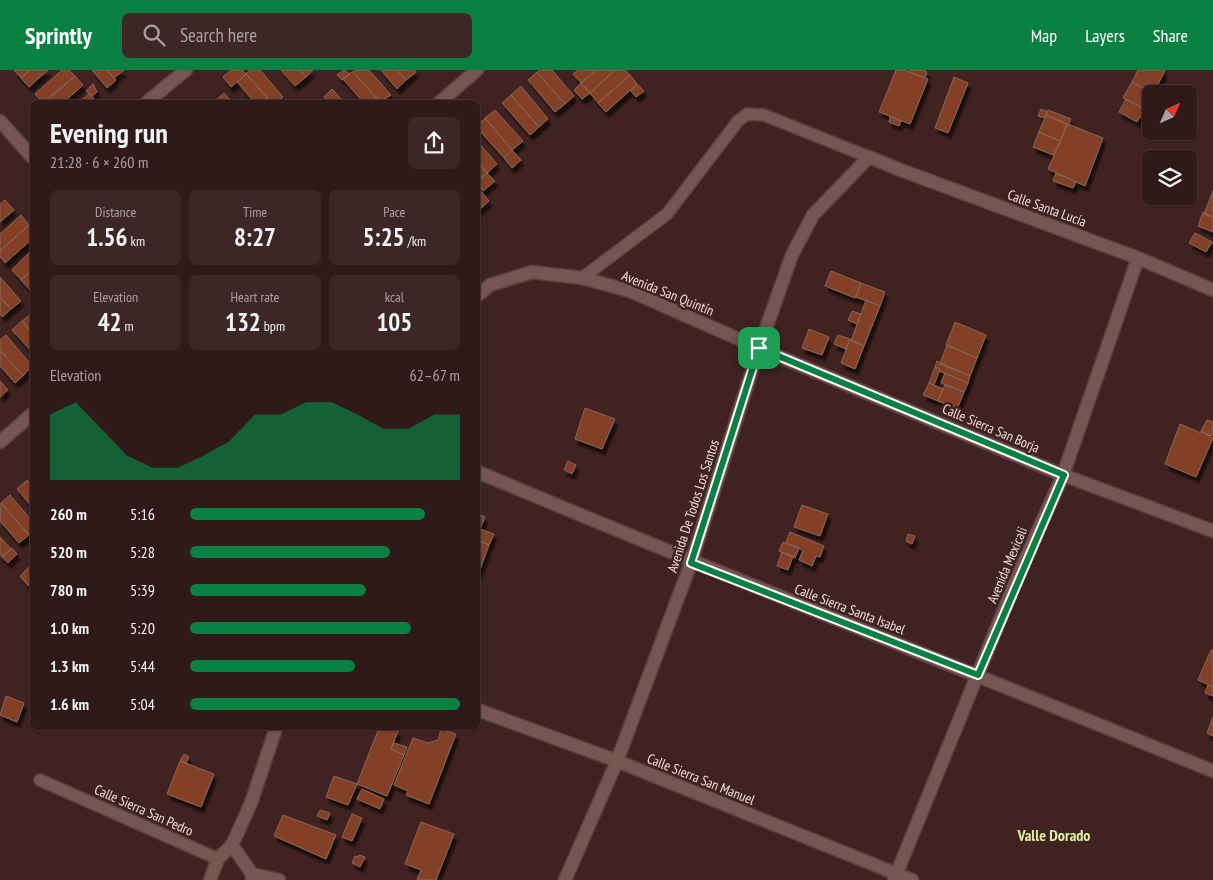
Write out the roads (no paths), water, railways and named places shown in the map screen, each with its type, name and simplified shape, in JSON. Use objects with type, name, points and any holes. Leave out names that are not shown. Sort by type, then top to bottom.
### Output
[{"type":"street","points":[[149,100],[186,70]]},
{"type":"street","points":[[442,100],[477,70]]},
{"type":"street","points":[[0,121],[30,155]]},
{"type":"street","name":"Calle Santa Lucía","points":[[870,157],[898,170],[1138,258],[1213,290]]},
{"type":"street","name":"Avenida De Todos Los Santos","points":[[565,880],[617,761],[691,563],[759,348],[792,255],[813,215],[870,157]]},
{"type":"street","name":"Avenida Mexicali","points":[[896,877],[978,675],[1064,475],[1138,258]]},
{"type":"street","name":"Avenida San Quintín","points":[[480,293],[490,285],[532,272],[582,278],[630,291],[759,348]]},
{"type":"street","name":"Calle Sierra San Borja","points":[[759,348],[1064,475],[1213,531]]},
{"type":"street","points":[[0,442],[30,416]]},
{"type":"street","name":"Calle Sierra Santa Isabel","points":[[480,473],[691,563],[978,675],[1213,771]]},
{"type":"street","name":"Calle Sierra San Manuel","points":[[480,711],[617,761],[896,877],[912,880]]},
{"type":"street","points":[[210,880],[218,859],[232,845],[251,802],[275,730]]},
{"type":"street","points":[[232,845],[252,877],[279,880]]},
{"type":"lane","points":[[582,278],[666,214],[738,121],[747,114],[764,115],[870,157]]},
{"type":"lane","name":"Calle Sierra San Pedro","points":[[40,780],[218,859]]},
{"type":"district","name":"Valle Dorado","points":[[1054,835]]}]
